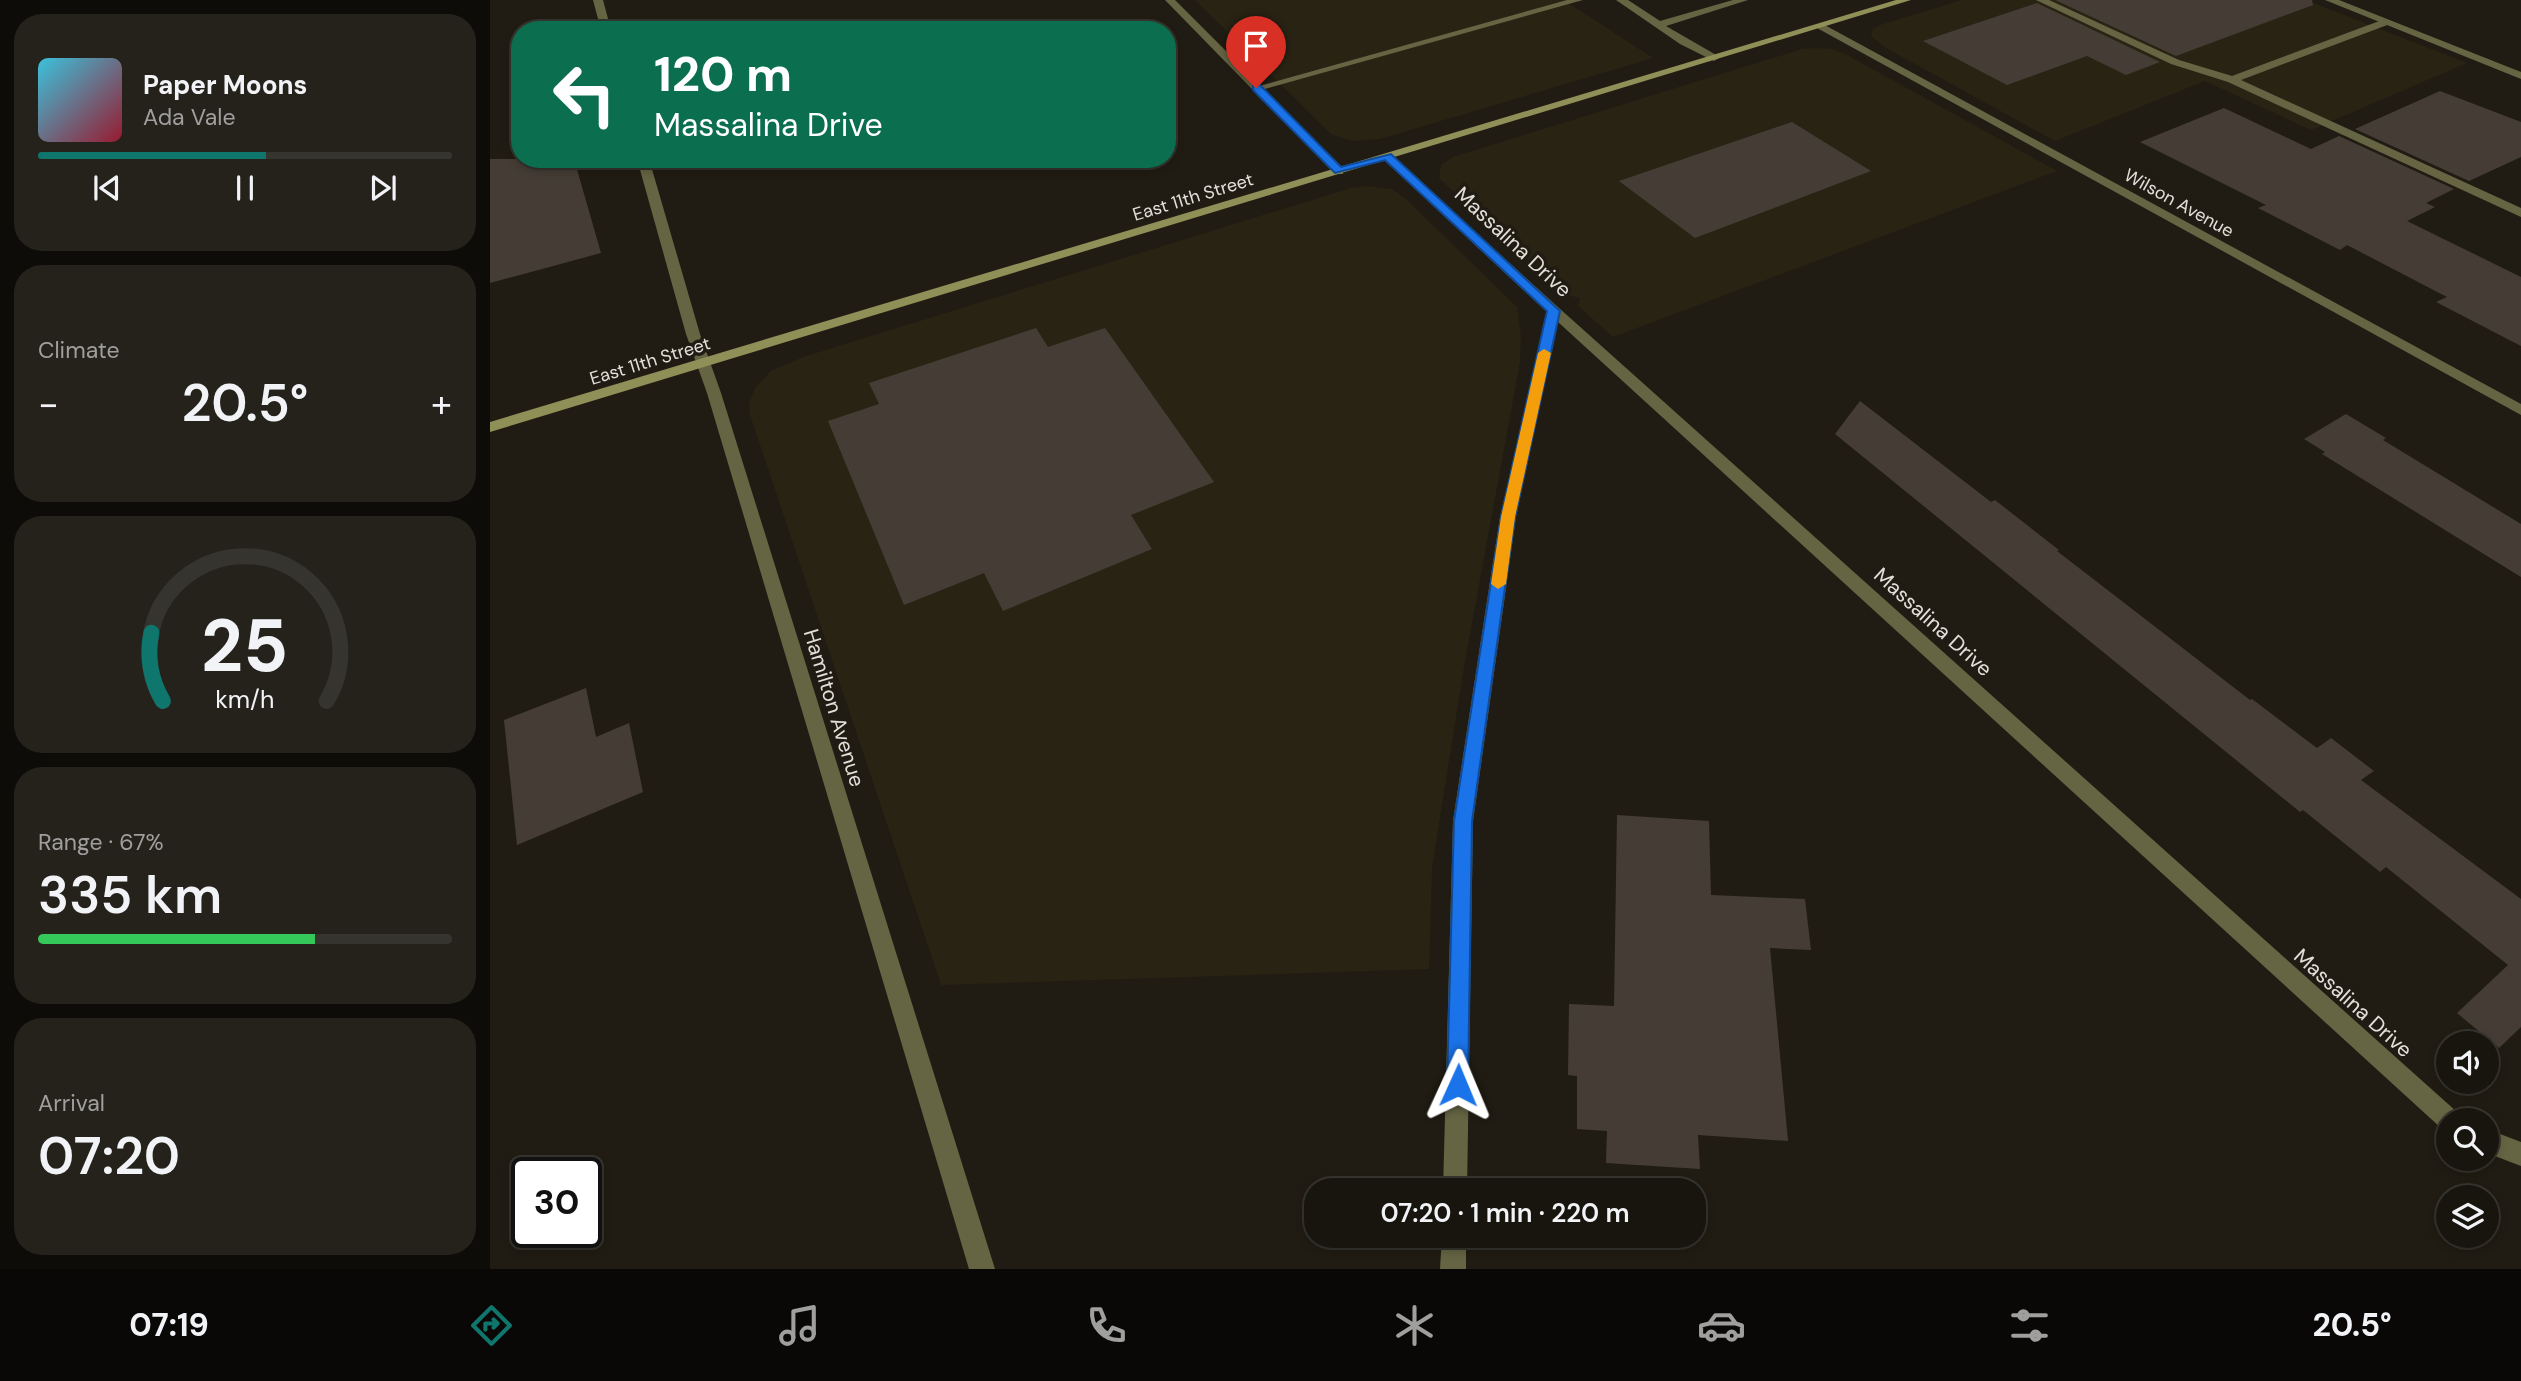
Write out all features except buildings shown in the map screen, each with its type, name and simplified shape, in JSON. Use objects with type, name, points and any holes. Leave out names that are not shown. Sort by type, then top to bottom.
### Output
[{"type":"main road","name":"East 11th Street","points":[[490,427],[1906,0]]},
{"type":"street","points":[[598,0],[604,21]]},
{"type":"street","points":[[1170,0],[1339,171]]},
{"type":"street","points":[[1256,88],[1578,0]]},
{"type":"street","points":[[1621,0],[1714,58]]},
{"type":"street","points":[[1658,25],[1743,0]]},
{"type":"street","points":[[2041,0],[2175,62],[2232,80],[2521,213]]},
{"type":"street","points":[[2330,0],[2521,76]]},
{"type":"street","points":[[2232,80],[2386,22]]},
{"type":"street","name":"Wilson Avenue","points":[[1821,26],[2521,410]]},
{"type":"street","name":"Massalina Drive","points":[[1387,156],[1554,311],[2436,1108]]},
{"type":"street","name":"Hamilton Avenue","points":[[646,168],[982,1269]]},
{"type":"street","points":[[1455,1178],[1463,821],[1508,517],[1554,311]]},
{"type":"street","points":[[2499,1146],[2521,1154]]},
{"type":"street","points":[[1454,1248],[1454,1269]]},
{"type":"shaded area","points":[[1195,0],[1564,0],[1653,58],[1380,139],[1352,141],[1331,134]]},
{"type":"shaded area","points":[[1962,0],[2306,0],[2467,63],[2311,130],[2205,81],[2055,141],[1886,48],[1871,36],[1873,29],[1880,25]]},
{"type":"shaded area","points":[[1802,49],[1833,49],[1847,55],[2057,171],[1613,337],[1578,306],[1580,298],[1566,295],[1439,178],[1441,165],[1453,157]]},
{"type":"shaded area","points":[[1367,186],[1392,189],[1406,199],[1517,307],[1521,336],[1520,362],[1464,667],[1432,867],[1429,969],[941,985],[750,415],[749,403],[755,388],[771,371],[803,357],[1351,188]]},
{"type":"slow traffic","points":[[1498,584],[1508,517],[1544,353]]},
{"type":"route","points":[[1256,88],[1339,171],[1387,156],[1554,311],[1508,517],[1463,821],[1458,1085]]}]
